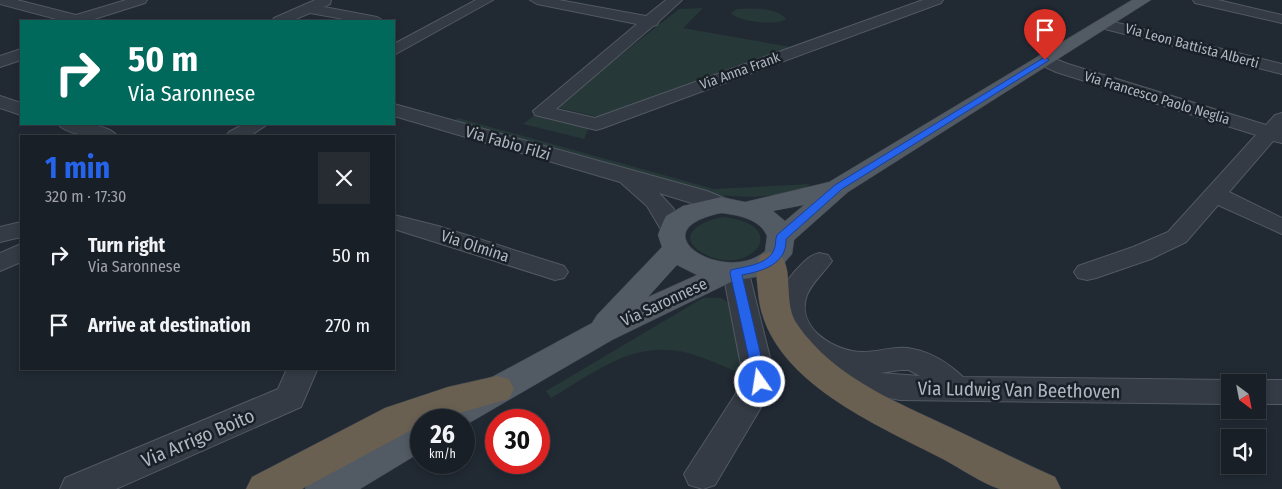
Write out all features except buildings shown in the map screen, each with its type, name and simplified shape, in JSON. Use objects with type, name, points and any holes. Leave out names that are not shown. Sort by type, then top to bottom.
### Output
[{"type":"highway","points":[[776,250],[775,309],[784,331],[812,363],[841,387],[878,409],[1041,489]]},
{"type":"highway","points":[[266,489],[398,418],[448,400],[497,390]]},
{"type":"main road","name":"Via Saronnese","points":[[463,409],[601,332],[732,273],[760,268],[839,187],[1143,0]]},
{"type":"main road","name":"Via Saronnese","points":[[601,332],[673,238],[679,219],[690,211],[792,200],[839,187]]},
{"type":"main road","points":[[734,207],[772,223],[776,250]]},
{"type":"main road","name":"Via Saronnese","points":[[673,238],[688,262],[732,273]]},
{"type":"main road","points":[[325,489],[410,439]]},
{"type":"street","points":[[1,0],[75,20]]},
{"type":"street","points":[[82,20],[140,0]]},
{"type":"street","points":[[281,20],[328,0]]},
{"type":"street","points":[[395,49],[486,0]]},
{"type":"street","points":[[538,0],[652,22],[675,0]]},
{"type":"street","name":"Via Anna Frank","points":[[652,22],[542,111],[596,124],[936,0]]},
{"type":"street","points":[[1200,0],[1282,19]]},
{"type":"street","points":[[309,8],[372,20]]},
{"type":"street","name":"Via Leon Battista Alberti","points":[[1102,24],[1282,69]]},
{"type":"street","points":[[402,26],[428,31]]},
{"type":"street","points":[[0,62],[20,54]]},
{"type":"street","name":"Via Francesco Paolo Neglia","points":[[1045,60],[1062,68],[1278,130]]},
{"type":"street","points":[[0,102],[20,109]]},
{"type":"street","name":"Via Fabio Filzi","points":[[395,110],[734,207]]},
{"type":"street","points":[[71,125],[104,135]]},
{"type":"street","points":[[238,135],[256,125]]},
{"type":"street","points":[[1087,272],[1142,254],[1177,237],[1215,194],[1278,130]]},
{"type":"street","name":"Via Fabio Filzi","points":[[622,176],[649,194],[665,212],[673,238]]},
{"type":"street","points":[[1215,194],[1282,227]]},
{"type":"street","name":"Via Olmina","points":[[395,222],[429,231],[555,272]]},
{"type":"street","points":[[0,235],[20,229]]},
{"type":"street","points":[[0,263],[20,253]]},
{"type":"street","points":[[819,261],[797,287],[790,308],[801,334],[816,349],[839,360],[858,363],[912,360],[940,374],[957,390]]},
{"type":"street","points":[[702,474],[760,382],[732,273]]},
{"type":"street","name":"Via Ludwig Van Beethoven","points":[[812,363],[844,378],[900,388],[1221,392]]},
{"type":"street","name":"Via Arrigo Boito","points":[[78,489],[290,398],[301,370]]},
{"type":"street","points":[[1266,392],[1282,392]]},
{"type":"shaded area","points":[[703,8],[683,28],[791,47],[599,117],[555,107],[679,9]]},
{"type":"shaded area","points":[[737,9],[770,10],[777,12],[786,19],[767,23],[749,21],[731,13]]},
{"type":"shaded area","points":[[536,114],[589,127],[584,139],[523,124]]},
{"type":"shaded area","points":[[458,118],[714,189],[810,184],[799,193],[752,197],[710,195],[451,123]]},
{"type":"shaded area","points":[[724,217],[746,222],[757,230],[760,240],[757,249],[747,256],[734,260],[718,259],[701,252],[693,245],[690,239],[695,228],[701,224]]},
{"type":"shaded area","points":[[703,298],[721,298],[734,306],[749,377],[688,353],[650,350],[632,354],[616,361],[551,398],[546,391]]},
{"type":"route","points":[[760,382],[736,273],[760,268],[771,261],[781,248],[781,238],[839,187],[1045,60]]}]
